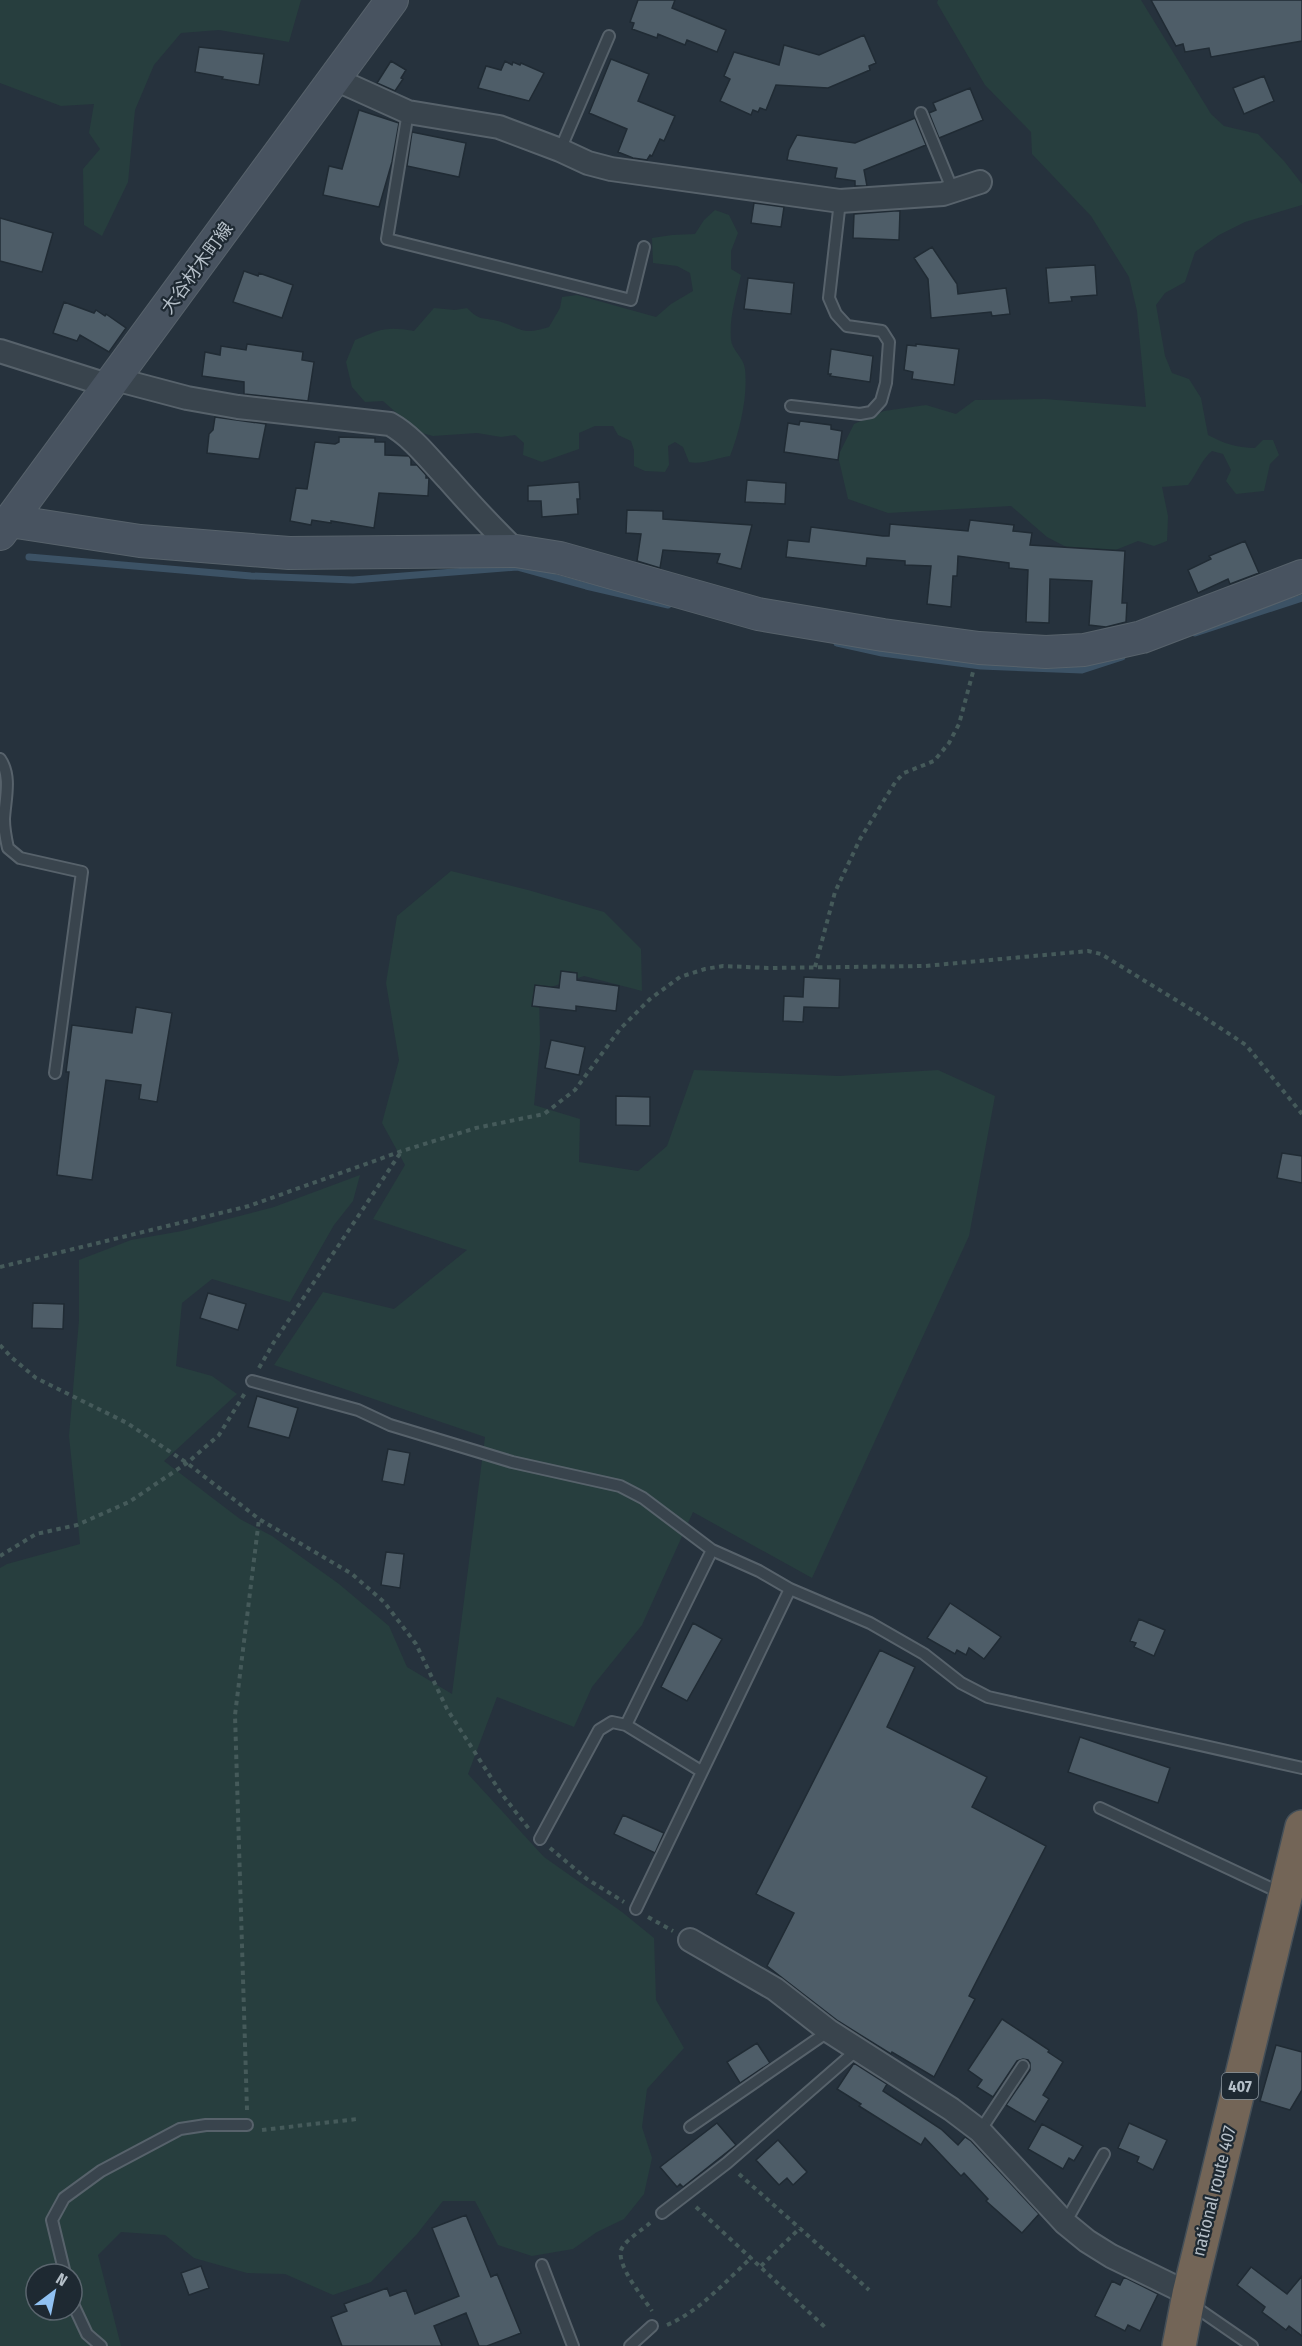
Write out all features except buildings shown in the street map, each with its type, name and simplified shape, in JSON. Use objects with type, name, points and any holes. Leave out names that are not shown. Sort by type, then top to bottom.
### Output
[{"type":"highway","name":"national route 407","points":[[1179,2346],[1302,1827]]},
{"type":"street","name":"大谷材木町線","points":[[5,528],[392,0]]},
{"type":"street","points":[[335,78],[408,111],[499,127],[560,150],[579,160],[611,169],[840,201],[942,194],[980,182]]},
{"type":"street","points":[[0,351],[113,382],[187,399],[390,424],[422,450],[491,528],[516,551]]},
{"type":"street","points":[[5,528],[289,553],[516,551],[560,558],[758,614],[882,635],[979,648],[1046,652],[1084,650],[1142,637],[1302,576]]},
{"type":"street","points":[[690,1940],[775,1989],[829,2031],[951,2109],[980,2131],[1065,2223],[1087,2241],[1189,2298]]},
{"type":"lane","points":[[560,150],[609,36]]},
{"type":"lane","points":[[408,111],[387,239],[631,300],[644,247]]},
{"type":"lane","points":[[921,113],[953,191]]},
{"type":"lane","points":[[790,406],[860,414],[872,412],[880,401],[886,383],[889,342],[882,331],[847,326],[836,314],[829,298],[840,201]]},
{"type":"lane","points":[[0,759],[4,765],[7,788],[4,821],[8,848],[20,858],[82,872],[55,1073]]},
{"type":"lane","points":[[252,1381],[358,1410],[390,1425],[512,1462],[620,1486],[643,1498],[712,1550],[759,1571],[790,1589],[870,1623],[924,1654],[962,1683],[988,1697],[1302,1768]]},
{"type":"lane","points":[[626,1725],[712,1550]]},
{"type":"lane","points":[[636,1909],[790,1589]]},
{"type":"lane","points":[[540,1839],[599,1730],[612,1722],[626,1725],[701,1771]]},
{"type":"lane","points":[[1100,1808],[1287,1895]]},
{"type":"lane","points":[[690,2127],[829,2031]]},
{"type":"lane","points":[[662,2213],[727,2163],[858,2049]]},
{"type":"lane","points":[[980,2131],[1023,2066]]},
{"type":"lane","points":[[62,2262],[52,2220],[64,2198],[101,2172],[180,2129],[206,2125],[247,2125]]},
{"type":"lane","points":[[1065,2223],[1104,2154]]},
{"type":"lane","points":[[543,2265],[573,2346]]},
{"type":"lane","points":[[1189,2298],[1252,2346]]},
{"type":"lane","points":[[81,2322],[87,2334],[101,2346]]},
{"type":"lane","points":[[630,2346],[652,2326]]},
{"type":"path","points":[[815,967],[835,892],[860,839],[896,781],[904,773],[934,761],[949,743],[959,724],[979,648]]},
{"type":"path","points":[[0,1267],[249,1206],[402,1151],[476,1128],[544,1114],[576,1090],[620,1029],[650,999],[680,977],[723,966],[925,966],[1088,951],[1101,954],[1246,1045],[1302,1114]]},
{"type":"path","points":[[0,1556],[36,1534],[77,1525],[129,1502],[187,1463],[219,1435],[274,1342],[402,1151]]},
{"type":"path","points":[[0,1345],[36,1378],[127,1423],[187,1463],[259,1519],[352,1574],[384,1602],[416,1644],[447,1709],[523,1823],[587,1878],[656,1923],[690,1940]]},
{"type":"path","points":[[259,1519],[235,1715],[240,1930],[248,2079],[247,2125],[258,2131],[357,2119]]},
{"type":"path","points":[[727,2163],[869,2290]]},
{"type":"path","points":[[684,2196],[827,2329]]},
{"type":"path","points":[[662,2213],[622,2247],[620,2256],[626,2272],[653,2314],[652,2326],[660,2327],[682,2319],[719,2289],[752,2257]]},
{"type":"path","points":[[761,2266],[800,2228]]},
{"type":"green space","points":[[0,0],[301,0],[289,42],[219,30],[181,33],[154,65],[135,110],[128,182],[102,236],[84,225],[83,169],[100,149],[89,133],[94,104],[61,106],[0,83]]},
{"type":"green space","points":[[938,0],[1141,0],[1211,114],[1224,126],[1258,134],[1302,184],[1302,205],[1245,222],[1219,235],[1195,252],[1185,282],[1165,293],[1156,305],[1165,356],[1172,373],[1189,379],[1201,398],[1208,435],[1248,448],[1255,448],[1263,440],[1273,440],[1279,455],[1270,464],[1264,491],[1236,494],[1226,481],[1231,470],[1223,454],[1212,451],[1188,485],[1162,487],[1168,516],[1167,541],[1154,546],[1138,541],[1113,551],[1078,553],[1047,537],[1011,506],[888,513],[848,499],[838,456],[854,424],[884,411],[926,405],[956,414],[975,400],[1045,399],[1146,407],[1137,311],[1129,277],[1091,216],[1032,154],[1031,132],[985,85],[937,3]]},
{"type":"green space","points":[[715,210],[729,215],[738,233],[731,251],[731,269],[741,275],[733,307],[731,340],[743,361],[746,379],[740,424],[730,456],[704,462],[689,462],[683,447],[675,442],[668,446],[669,465],[665,472],[645,471],[634,466],[634,450],[631,441],[618,435],[613,426],[595,426],[579,433],[579,449],[542,462],[523,455],[524,443],[515,435],[501,437],[477,433],[433,436],[418,432],[383,401],[365,402],[352,387],[346,362],[355,340],[384,330],[414,331],[434,308],[455,310],[467,308],[478,317],[527,331],[549,327],[560,308],[562,297],[577,295],[656,317],[671,304],[693,291],[690,273],[677,266],[653,263],[652,238],[695,234],[704,220]]},
{"type":"green space","points":[[451,871],[604,912],[641,949],[642,991],[584,976],[539,991],[540,1043],[534,1105],[580,1119],[579,1162],[638,1171],[667,1146],[694,1070],[839,1076],[938,1070],[995,1096],[969,1236],[812,1578],[693,1512],[642,1625],[592,1687],[574,1727],[497,1697],[468,1774],[544,1857],[622,1912],[654,1938],[656,2000],[684,2048],[647,2089],[642,2127],[652,2158],[644,2194],[624,2219],[597,2232],[573,2249],[532,2256],[498,2245],[475,2201],[443,2201],[417,2234],[371,2282],[333,2295],[285,2274],[247,2273],[194,2258],[165,2235],[121,2232],[98,2255],[121,2346],[0,2346],[0,1568],[7,1564],[80,1544],[69,1436],[79,1320],[79,1260],[131,1240],[182,1231],[274,1207],[360,1175],[353,1201],[334,1225],[290,1302],[212,1279],[182,1303],[176,1366],[212,1376],[237,1394],[164,1461],[240,1519],[272,1536],[339,1584],[389,1626],[407,1667],[452,1694],[485,1437],[274,1365],[323,1292],[394,1309],[467,1250],[373,1219],[405,1165],[382,1123],[399,1060],[386,983],[397,916]]},
{"type":"waterway","points":[[29,557],[251,576],[353,580],[517,567],[668,605]]},
{"type":"waterway","points":[[1195,633],[1302,598]]},
{"type":"waterway","points":[[837,643],[882,653],[981,666],[1082,670],[1122,657]]}]
